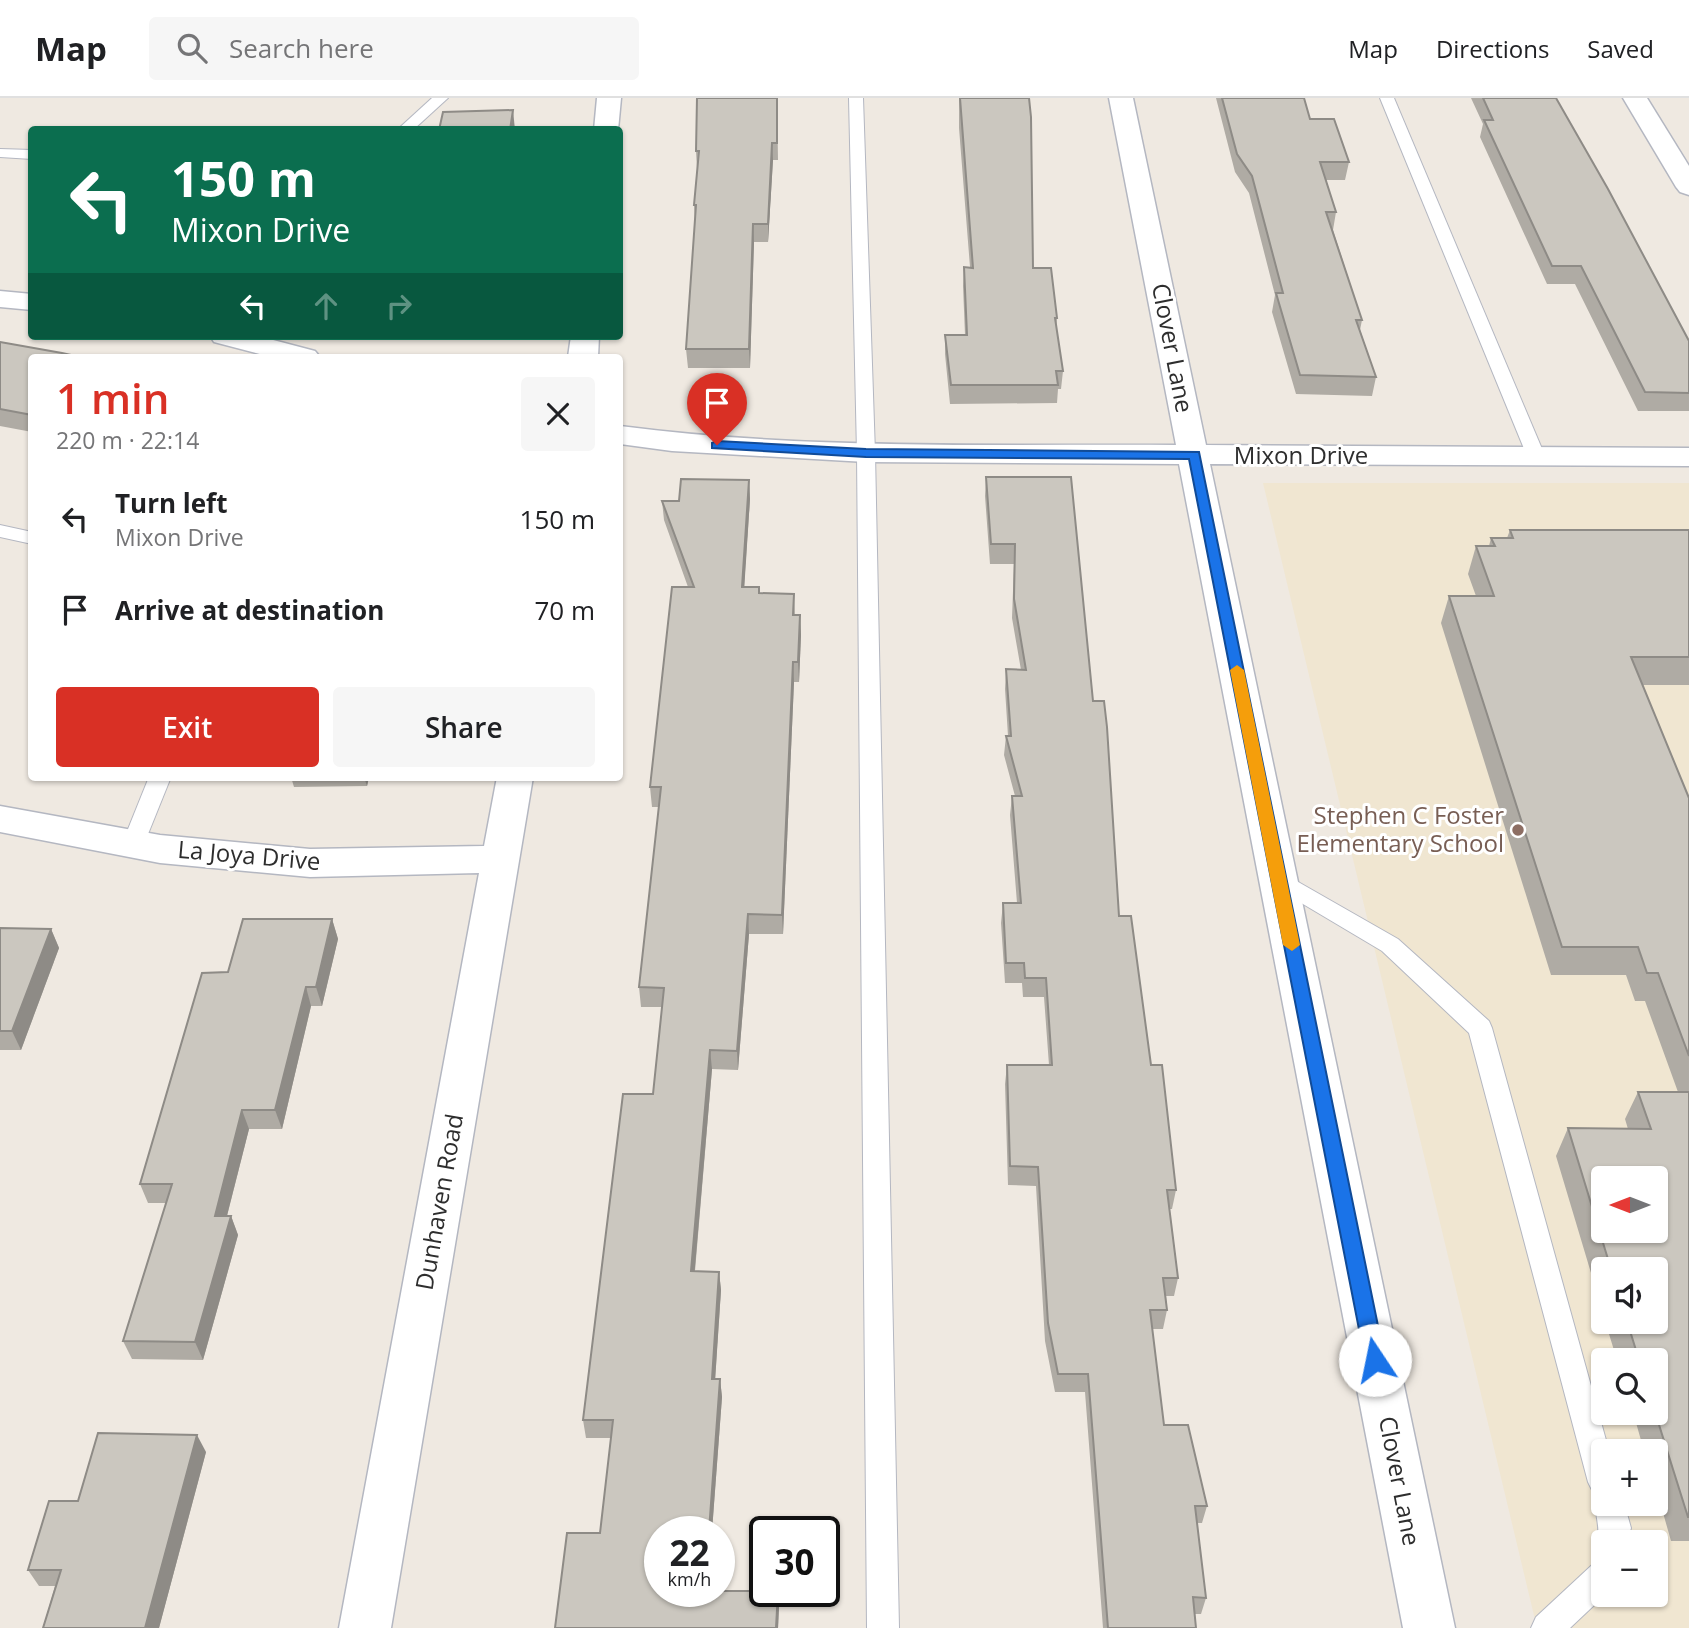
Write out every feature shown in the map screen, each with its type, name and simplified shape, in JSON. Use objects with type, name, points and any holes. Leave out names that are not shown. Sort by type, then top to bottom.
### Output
[{"type":"street","points":[[606,126],[609,98]]},
{"type":"street","name":"Clover Lane","points":[[1121,98],[1429,1628]]},
{"type":"street","points":[[1635,98],[1689,187]]},
{"type":"street","points":[[0,299],[28,302]]},
{"type":"street","points":[[239,340],[293,354]]},
{"type":"street","name":"Mixon Drive","points":[[623,435],[672,442],[866,453],[1689,457]]},
{"type":"street","name":"Dunhaven Road","points":[[365,1628],[514,781]]},
{"type":"street","name":"La Joya Drive","points":[[0,819],[133,844],[310,863],[500,859]]},
{"type":"lane","points":[[409,126],[441,98]]},
{"type":"lane","points":[[856,98],[866,453],[884,1628]]},
{"type":"lane","points":[[1388,98],[1536,456]]},
{"type":"lane","points":[[0,153],[28,155]]},
{"type":"lane","points":[[0,531],[28,537]]},
{"type":"lane","points":[[133,844],[158,781]]},
{"type":"lane","points":[[1279,879],[1390,945],[1480,1028],[1591,1439]]},
{"type":"lane","points":[[1547,1628],[1591,1587]]},
{"type":"shaded area","name":"Stephen C Foster Elementary School","points":[[1263,483],[1689,483],[1689,1628],[1537,1628]]},
{"type":"building","points":[[697,98],[777,98],[777,143],[772,143],[768,224],[753,224],[749,349],[686,349],[699,151],[696,151]]},
{"type":"building","points":[[960,98],[1029,98],[1033,268],[1051,268],[1063,371],[1056,371],[1058,385],[951,385],[945,335],[967,335],[964,267],[973,268]]},
{"type":"building","points":[[1222,98],[1304,98],[1310,119],[1334,119],[1349,162],[1320,162],[1336,212],[1326,212],[1362,320],[1356,320],[1376,377],[1300,375],[1276,293],[1283,293],[1252,176],[1237,154]]},
{"type":"building","points":[[1483,98],[1556,98],[1689,341],[1689,393],[1645,392],[1581,266],[1552,266],[1484,120],[1493,120]]},
{"type":"building","points":[[513,110],[511,126],[440,126],[443,112]]},
{"type":"building","points":[[0,342],[66,354],[28,354],[28,414],[0,409]]},
{"type":"building","points":[[986,477],[1071,477],[1093,701],[1104,701],[1107,727],[1119,916],[1131,916],[1151,1065],[1162,1065],[1176,1190],[1167,1190],[1178,1278],[1163,1278],[1167,1310],[1150,1310],[1164,1425],[1188,1425],[1207,1506],[1195,1506],[1206,1598],[1193,1597],[1196,1628],[1108,1628],[1088,1374],[1058,1374],[1048,1323],[1038,1167],[1010,1166],[1007,1065],[1052,1065],[1046,978],[1025,978],[1024,963],[1006,963],[1003,903],[1021,903],[1012,796],[1022,796],[1006,736],[1011,736],[1006,669],[1026,670],[1014,599],[1015,544],[991,544]]},
{"type":"building","points":[[681,479],[749,480],[742,587],[759,587],[759,593],[794,594],[793,615],[800,615],[798,662],[793,662],[782,915],[748,914],[737,1051],[710,1050],[691,1271],[719,1272],[712,1379],[720,1379],[710,1516],[644,1516],[644,1607],[735,1607],[735,1591],[749,1591],[749,1607],[777,1607],[776,1628],[555,1628],[567,1533],[600,1533],[613,1420],[583,1420],[623,1094],[653,1094],[664,988],[639,987],[661,787],[650,787],[672,587],[694,587],[662,501],[679,501]]},
{"type":"building","points":[[1510,530],[1689,530],[1689,657],[1631,657],[1689,798],[1689,1056],[1658,973],[1647,973],[1638,947],[1562,947],[1449,596],[1494,596],[1476,546],[1495,546],[1491,538],[1513,538]]},
{"type":"building","points":[[243,919],[332,919],[316,987],[306,987],[275,1110],[242,1110],[215,1216],[231,1216],[195,1342],[123,1341],[172,1184],[140,1184],[202,973],[228,972]]},
{"type":"building","points":[[0,928],[51,929],[12,1031],[0,1031]]},
{"type":"building","points":[[1638,1092],[1689,1092],[1689,1517],[1668,1453],[1668,1439],[1663,1439],[1659,1425],[1668,1425],[1668,1348],[1635,1348],[1631,1334],[1668,1334],[1668,1257],[1607,1257],[1603,1243],[1668,1243],[1668,1166],[1591,1166],[1591,1203],[1568,1128],[1651,1129]]},
{"type":"building","points":[[98,1433],[197,1435],[145,1628],[43,1628],[61,1570],[28,1570],[49,1501],[78,1501]]},
{"type":"slow traffic","points":[[1237,670],[1292,945]]},
{"type":"place","name":"Stephen C Foster Elementary School","points":[[1518,830]]},
{"type":"route","points":[[717,445],[866,453],[1194,455],[1375,1360]]}]
